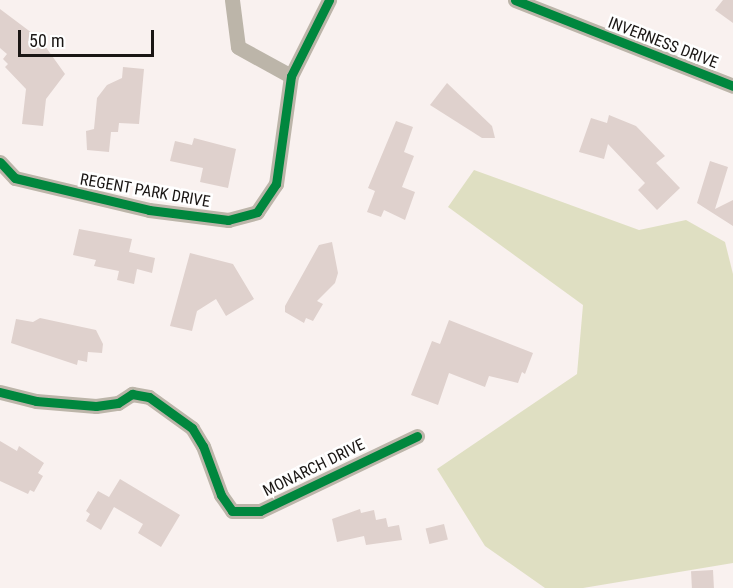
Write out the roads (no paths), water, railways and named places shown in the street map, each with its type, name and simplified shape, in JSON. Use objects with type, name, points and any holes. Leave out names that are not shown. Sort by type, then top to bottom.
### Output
[{"type":"street","points":[[232,0],[238,47],[291,76],[329,0]]},
{"type":"street","name":"INVERNESS DRIVE","points":[[515,0],[733,86]]},
{"type":"street","name":"REGENT PARK DRIVE","points":[[0,162],[15,178],[149,210],[228,220],[257,212],[276,184],[291,76]]},
{"type":"street","name":"MONARCH DRIVE","points":[[0,392],[36,401],[96,406],[118,403],[132,394],[149,397],[192,428],[203,446],[221,495],[232,511],[260,511],[417,436]]}]
